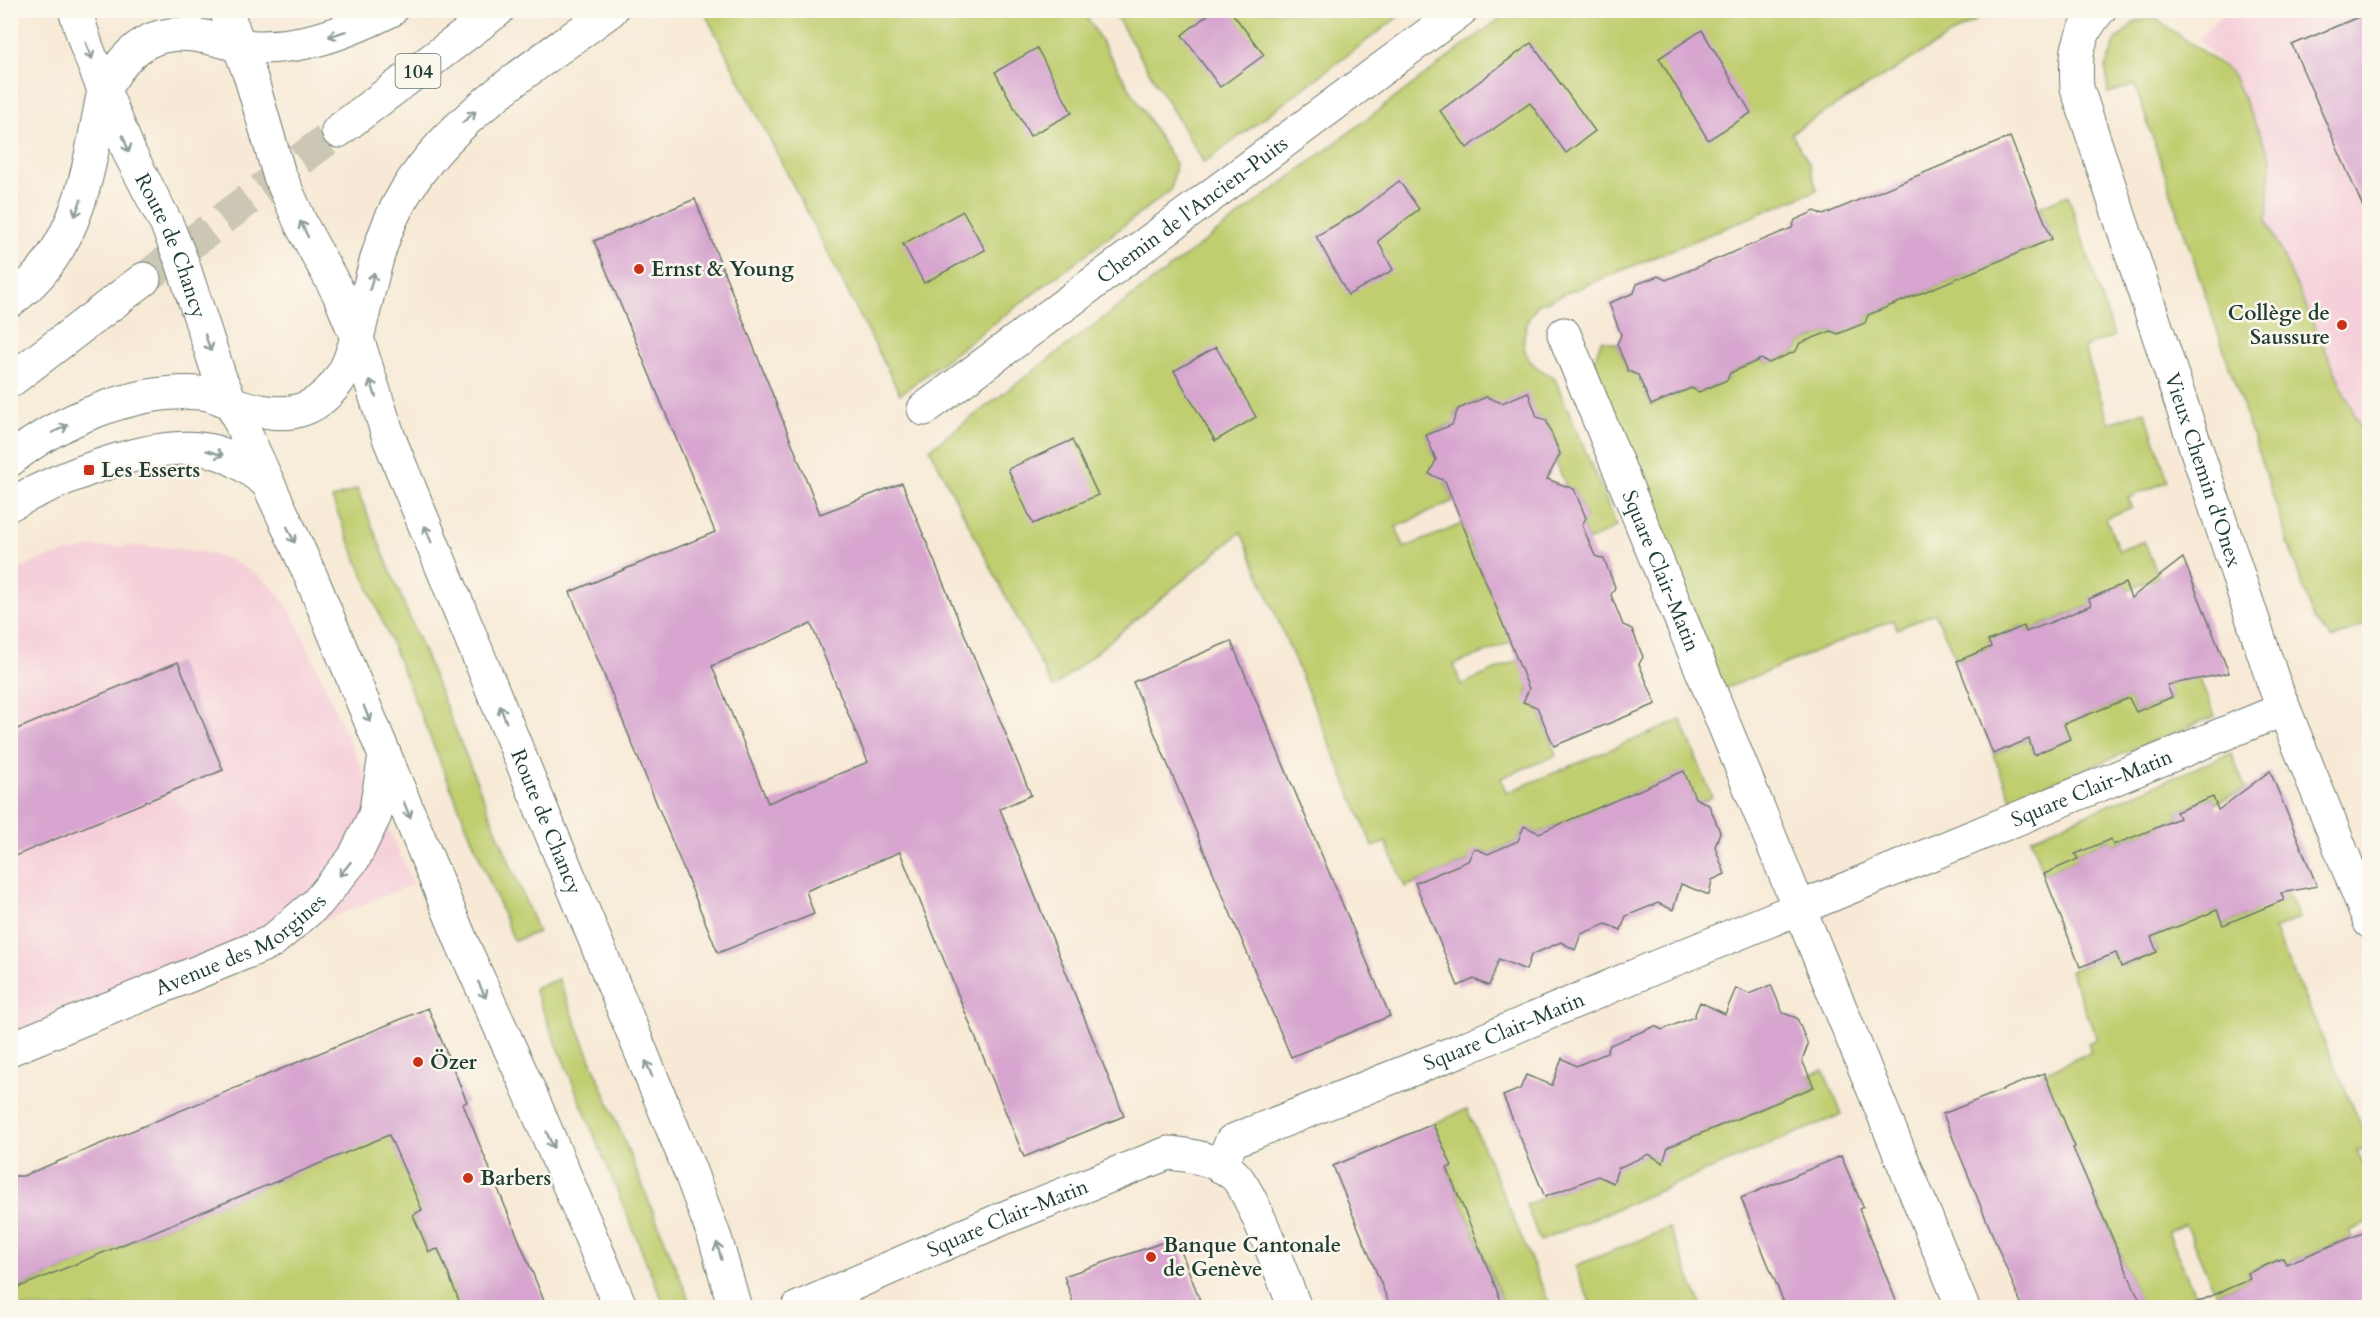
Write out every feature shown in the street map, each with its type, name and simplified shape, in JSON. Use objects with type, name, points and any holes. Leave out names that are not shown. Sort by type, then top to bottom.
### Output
[{"type":"street","name":"Route de Chancy","points":[[75,10],[129,154],[167,225],[220,378],[312,579],[474,972],[527,1086],[621,1308]]},
{"type":"street","name":"Route de Chancy","points":[[226,10],[240,46],[279,174],[302,226],[339,294],[357,338],[389,438],[690,1172],[716,1241],[735,1308]]},
{"type":"street","points":[[10,301],[39,275],[60,247],[73,221],[83,195],[105,90],[117,67],[136,47],[156,38],[179,33],[211,37],[240,46],[283,47],[318,40],[356,28],[391,10]]},
{"type":"street","name":"104","points":[[338,131],[498,10]]},
{"type":"street","points":[[10,460],[78,419],[146,396],[203,393],[261,413],[287,413],[309,407],[328,394],[345,371],[357,338],[380,249],[392,216],[425,162],[471,114],[611,10]]},
{"type":"street","name":"Chemin de l'Ancien-Puits","points":[[924,409],[1461,10]]},
{"type":"street","name":"Vieux Chemin d'Onex","points":[[2092,14],[2078,43],[2077,88],[2284,709],[2370,922]]},
{"type":"street","points":[[10,381],[144,279]]},
{"type":"street","name":"Square Clair-Matin","points":[[1564,334],[1963,1308]]},
{"type":"street","points":[[10,504],[40,489],[89,470],[158,451],[185,448],[214,452],[243,464],[267,482]]},
{"type":"street","name":"Square Clair-Matin","points":[[1220,1166],[1232,1141],[1463,1049],[2284,709]]},
{"type":"street","name":"Avenue des Morgines","points":[[10,1049],[271,942],[317,903],[354,858],[375,815],[385,756]]},
{"type":"street","name":"Square Clair-Matin","points":[[798,1308],[1004,1218],[1168,1153],[1195,1155],[1235,1175],[1249,1197],[1295,1308]]},
{"type":"shaded area","name":"Collège de Saussure","points":[[2225,11],[2369,11],[2369,435],[2361,429],[2267,221],[2271,158],[2231,72],[2198,40]]},
{"type":"shaded area","points":[[133,546],[174,548],[206,553],[230,560],[256,574],[274,589],[293,614],[413,884],[11,1049],[10,572],[52,556],[89,548]]},
{"type":"green space","points":[[704,11],[1083,11],[1176,165],[1171,190],[900,394]]},
{"type":"green space","points":[[1113,11],[1406,11],[1204,163]]},
{"type":"green space","points":[[1510,11],[1990,11],[1791,133],[1809,163],[1817,190],[1538,305],[1533,311],[1524,334],[1525,350],[1533,364],[1554,377],[1617,526],[1589,541],[1582,525],[1586,518],[1574,489],[1566,486],[1556,462],[1560,454],[1546,420],[1537,417],[1527,393],[1496,406],[1494,400],[1486,397],[1458,409],[1455,416],[1457,422],[1426,435],[1453,501],[1396,527],[1404,548],[1462,524],[1511,642],[1454,665],[1461,685],[1518,660],[1529,687],[1526,696],[1530,704],[1537,707],[1557,755],[1501,778],[1506,793],[1681,720],[1712,797],[1697,804],[1683,772],[1539,833],[1530,829],[1521,833],[1518,841],[1488,854],[1480,850],[1472,854],[1468,861],[1405,887],[1386,842],[1373,847],[1241,532],[1053,688],[930,449]]},
{"type":"green space","points":[[2155,18],[2231,72],[2271,158],[2267,221],[2361,429],[2369,435],[2369,622],[2332,639],[2314,619],[2135,85],[2108,93],[2106,66],[2116,40],[2136,21]]},
{"type":"green space","points":[[2068,195],[2114,336],[2084,347],[2109,423],[2145,411],[2168,481],[2128,498],[2132,507],[2106,518],[2119,551],[2144,541],[2159,577],[2128,590],[2125,584],[2089,599],[2091,605],[2026,632],[2023,626],[1989,641],[1991,647],[1957,661],[1935,613],[1897,629],[1893,620],[1724,689],[1594,363],[1601,340],[1617,344],[1628,371],[1635,374],[1641,372],[1651,405],[1691,388],[1699,392],[1727,380],[1730,373],[1761,359],[1769,363],[1796,351],[1800,343],[1831,331],[1838,334],[1865,323],[1868,315],[2052,239],[2039,207]]},
{"type":"green space","points":[[357,489],[538,932],[514,941],[332,499]]},
{"type":"green space","points":[[2196,670],[2215,716],[2011,799],[1993,754],[2029,739],[2034,754],[2070,739],[2064,724],[2129,698],[2136,712],[2172,698],[2166,683]]},
{"type":"green space","points":[[2231,753],[2246,790],[2215,803],[2212,797],[2177,812],[2179,818],[2113,845],[2110,839],[2076,853],[2078,859],[2044,874],[2031,838]]},
{"type":"green space","points":[[2284,883],[2299,918],[2274,929],[2369,1143],[2369,1149],[2357,1150],[2369,1180],[2369,1223],[2349,1231],[2352,1237],[2286,1264],[2283,1258],[2248,1273],[2250,1279],[2216,1294],[2185,1224],[2168,1232],[2200,1307],[2142,1307],[2044,1073],[2091,1052],[2088,1043],[2097,1039],[2070,971],[2116,953],[2122,967],[2157,952],[2151,937],[2217,910],[2224,925],[2259,910]]},
{"type":"green space","points":[[558,979],[692,1307],[665,1307],[534,989]]},
{"type":"green space","points":[[1823,1070],[1842,1114],[1540,1241],[1526,1205],[1649,1154],[1656,1159],[1665,1155],[1668,1147],[1814,1087],[1809,1075]]},
{"type":"green space","points":[[1467,1109],[1551,1307],[1505,1307],[1447,1168],[1451,1166],[1433,1124]]},
{"type":"green space","points":[[389,1134],[422,1210],[413,1215],[428,1252],[438,1249],[462,1307],[11,1308],[11,1291]]},
{"type":"green space","points":[[1669,1228],[1702,1307],[1592,1307],[1575,1266]]},
{"type":"building","points":[[1214,10],[1230,10],[1264,55],[1220,87],[1182,35]]},
{"type":"building","points":[[2370,12],[2370,223],[2292,45]]},
{"type":"building","points":[[1702,30],[1751,113],[1708,140],[1659,58]]},
{"type":"building","points":[[1531,43],[1595,131],[1566,153],[1530,103],[1467,148],[1440,111]]},
{"type":"building","points":[[1037,48],[1072,113],[1030,136],[995,72]]},
{"type":"building","points":[[2010,137],[2052,239],[1868,315],[1865,323],[1838,334],[1831,331],[1800,343],[1796,351],[1769,363],[1761,359],[1730,373],[1727,380],[1699,392],[1691,388],[1651,405],[1638,375],[1628,371],[1617,344],[1621,335],[1609,303],[1634,293],[1637,284],[1658,276],[1666,280],[1792,228],[1795,220],[1815,211],[1823,215]]},
{"type":"building","points":[[1399,181],[1419,209],[1378,241],[1393,270],[1348,295],[1316,236],[1360,211]]},
{"type":"building","points":[[695,199],[820,514],[902,483],[1031,795],[1000,809],[1124,1116],[1024,1157],[900,852],[806,891],[814,914],[718,953],[570,592],[715,532],[594,241]],"holes":[[[811,624],[868,762],[768,803],[712,666]]]},
{"type":"building","points":[[963,211],[985,250],[924,283],[903,244]]},
{"type":"building","points":[[1216,347],[1256,417],[1215,441],[1174,371]]},
{"type":"building","points":[[1528,392],[1537,417],[1546,420],[1560,454],[1547,479],[1574,489],[1586,518],[1582,525],[1595,556],[1604,559],[1615,587],[1611,595],[1623,625],[1632,629],[1643,657],[1639,664],[1656,704],[1554,746],[1537,707],[1523,702],[1529,689],[1445,481],[1429,474],[1436,460],[1426,435],[1452,425],[1458,409],[1486,397],[1502,403]]},
{"type":"building","points":[[1072,440],[1098,495],[1033,524],[1008,469]]},
{"type":"building","points":[[2183,558],[2229,673],[2167,685],[2172,697],[2136,712],[2129,698],[2064,724],[2070,739],[2034,755],[2029,739],[1993,754],[1957,661],[1991,647],[1988,641],[2024,626],[2026,632],[2091,605],[2089,599],[2125,583],[2131,598]]},
{"type":"building","points":[[1231,641],[1390,1016],[1291,1057],[1133,682]]},
{"type":"building","points":[[178,662],[223,770],[10,858],[10,732]]},
{"type":"building","points":[[1684,771],[1695,798],[1709,805],[1720,832],[1715,847],[1725,874],[1712,880],[1709,895],[1681,884],[1673,910],[1658,903],[1626,916],[1621,930],[1606,924],[1581,934],[1575,950],[1561,942],[1531,955],[1526,970],[1499,959],[1489,986],[1474,979],[1458,986],[1415,883],[1468,861],[1474,848],[1488,854],[1518,841],[1524,826],[1539,833]]},
{"type":"building","points":[[2270,771],[2317,886],[2281,893],[2284,900],[2223,925],[2217,910],[2151,937],[2157,952],[2121,967],[2116,953],[2080,967],[2044,874],[2078,859],[2075,854],[2111,839],[2113,845],[2146,832],[2179,818],[2176,812],[2213,797],[2218,810]]},
{"type":"building","points":[[1771,985],[1783,1013],[1797,1018],[1808,1045],[1802,1060],[1814,1087],[1668,1147],[1663,1163],[1649,1154],[1618,1168],[1613,1183],[1598,1176],[1545,1197],[1503,1096],[1520,1089],[1526,1075],[1552,1085],[1562,1058],[1576,1066],[1607,1053],[1610,1045],[1655,1026],[1662,1030],[1694,1017],[1700,1002],[1725,1014],[1736,988],[1749,994]]},
{"type":"building","points":[[428,1008],[467,1102],[463,1104],[547,1308],[462,1308],[438,1249],[429,1252],[413,1215],[422,1210],[389,1135],[10,1291],[10,1176],[23,1176]]},
{"type":"building","points":[[2044,1073],[2075,1147],[2073,1148],[2143,1308],[2023,1308],[1943,1114]]},
{"type":"building","points":[[1433,1124],[1452,1166],[1447,1168],[1504,1308],[1391,1308],[1333,1166]]},
{"type":"building","points":[[1841,1156],[1863,1207],[1859,1209],[1899,1308],[1786,1308],[1741,1198]]},
{"type":"building","points":[[2370,1230],[2370,1308],[2184,1308],[2250,1279],[2248,1273],[2283,1258],[2286,1264]]},
{"type":"building","name":"Banque Cantonale de Genève","points":[[1176,1238],[1203,1308],[1075,1308],[1064,1276]]},
{"type":"tunnel","points":[[144,279],[338,131]]},
{"type":"place","name":"Ernst & Young","points":[[639,269]]},
{"type":"place","name":"Collège de Saussure","points":[[2342,325]]},
{"type":"place","name":"Les Esserts","points":[[89,470]]},
{"type":"place","name":"Özer","points":[[418,1062]]},
{"type":"place","name":"Barbers","points":[[468,1178]]},
{"type":"place","name":"Banque Cantonale de Genève","points":[[1151,1257]]}]
